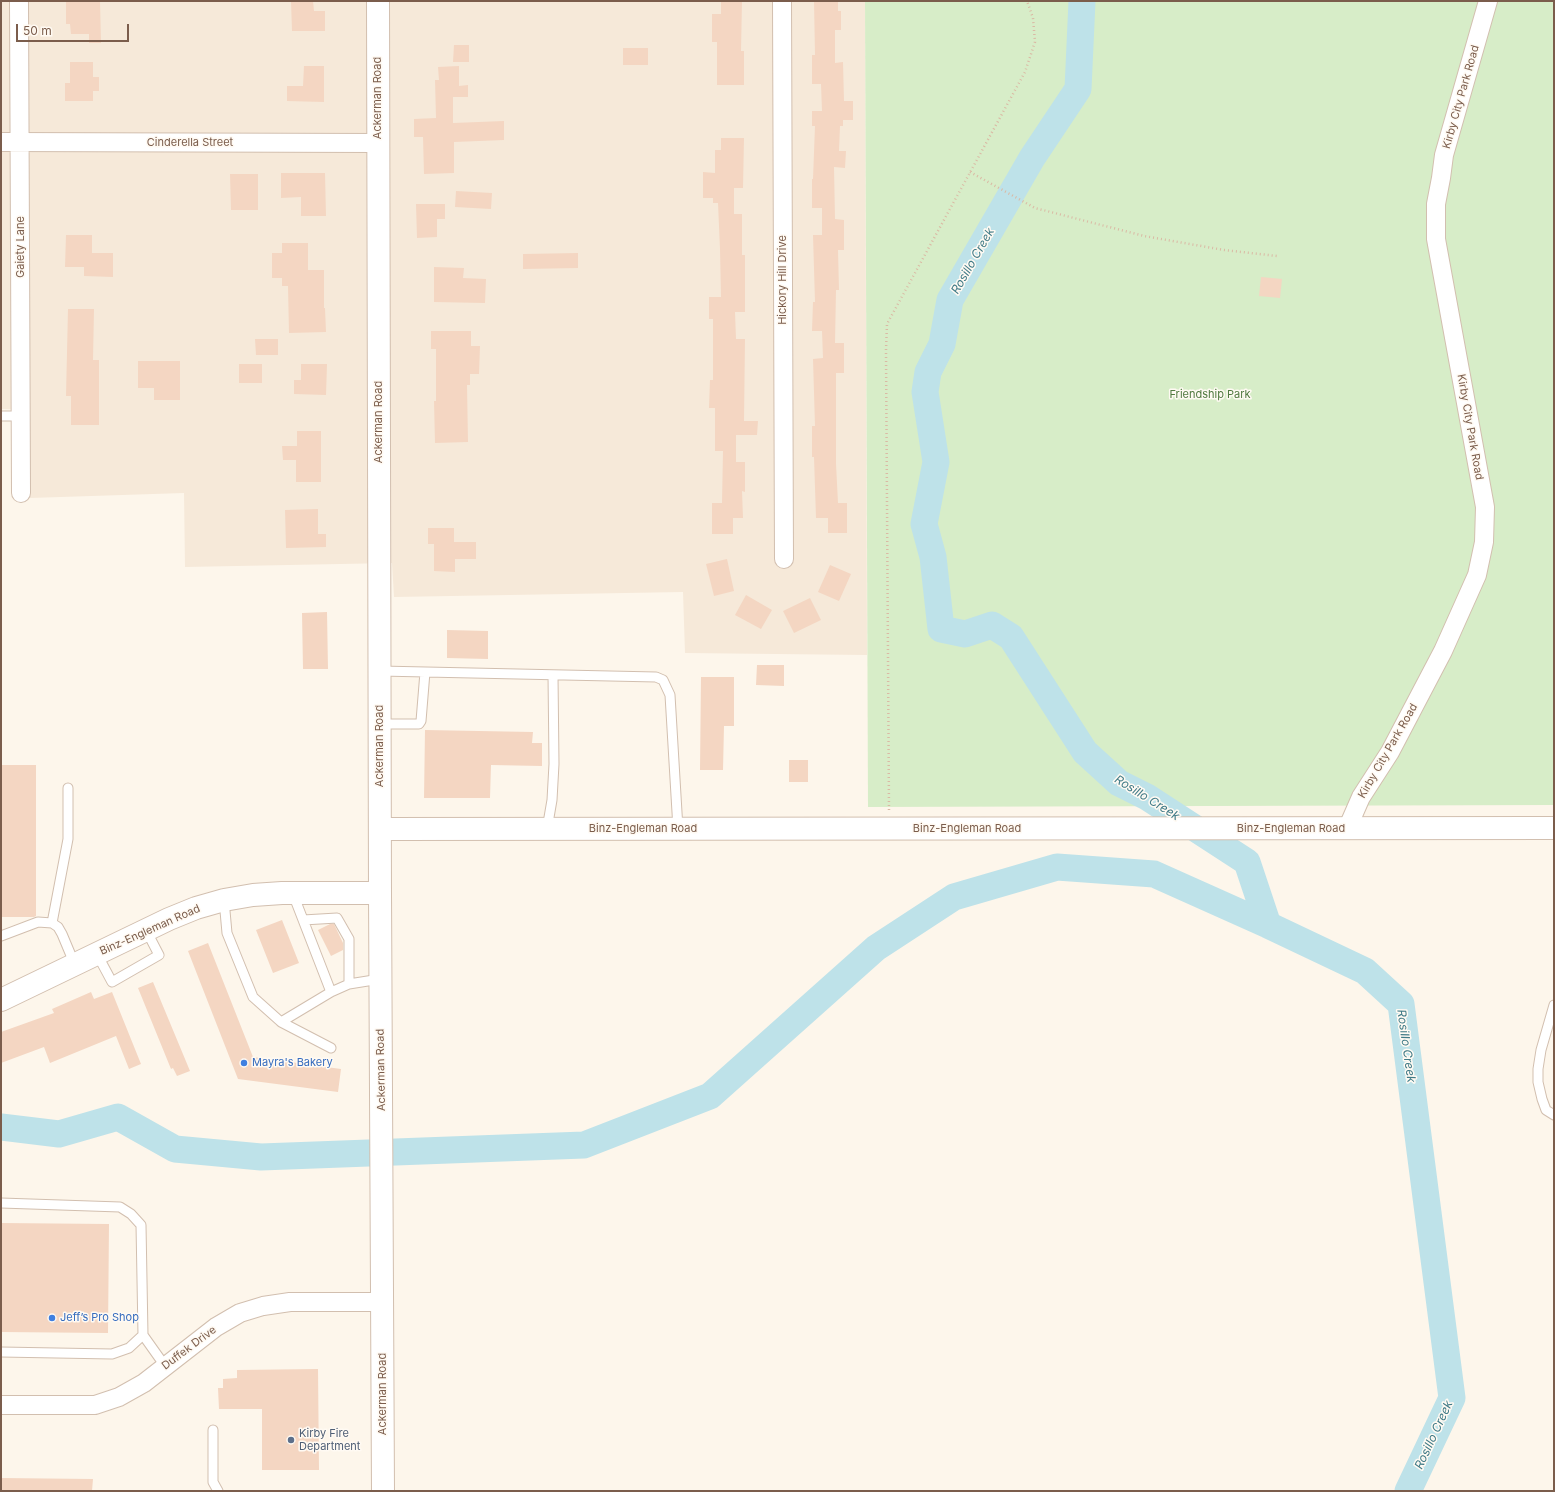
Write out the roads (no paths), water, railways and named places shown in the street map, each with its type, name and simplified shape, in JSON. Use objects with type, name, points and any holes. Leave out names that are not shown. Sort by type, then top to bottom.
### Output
[{"type":"street","name":"Gaiety Lane","points":[[19,1],[21,493]]},
{"type":"street","name":"Ackerman Road","points":[[378,1],[383,1491]]},
{"type":"street","name":"Hickory Hill Drive","points":[[782,1],[784,559]]},
{"type":"street","name":"Kirby City Park Road","points":[[1347,829],[1361,797],[1390,752],[1443,651],[1477,575],[1484,542],[1485,506],[1436,239],[1436,204],[1442,178],[1444,154],[1488,1]]},
{"type":"street","name":"Cinderella Street","points":[[1,142],[378,143]]},
{"type":"street","name":"Binz-Engleman Road","points":[[380,829],[1554,828]]},
{"type":"street","name":"Binz-Engleman Road","points":[[1,1000],[146,930],[196,908],[224,900],[253,895],[292,893],[380,893]]},
{"type":"street","name":"Duffek Drive","points":[[1,1405],[95,1405],[119,1397],[144,1383],[216,1327],[240,1313],[263,1306],[290,1302],[382,1302]]},
{"type":"lane","points":[[1,416],[21,416]]},
{"type":"lane","points":[[380,671],[656,677],[663,680],[670,695],[678,829]]},
{"type":"lane","points":[[380,724],[419,724],[421,721],[425,672]]},
{"type":"lane","points":[[547,829],[552,800],[554,764],[553,675]]},
{"type":"lane","points":[[52,923],[68,839],[68,788]]},
{"type":"lane","points":[[292,893],[331,992]]},
{"type":"lane","points":[[224,900],[227,933],[253,997],[281,1022],[331,1048]]},
{"type":"lane","points":[[303,920],[337,918],[349,939],[349,984]]},
{"type":"lane","points":[[1,936],[38,922],[52,923],[58,927],[62,934],[75,965]]},
{"type":"lane","points":[[97,954],[112,982],[159,955],[146,930]]},
{"type":"lane","points":[[281,1022],[331,992],[349,984],[381,978]]},
{"type":"lane","points":[[1554,1006],[1541,1050],[1538,1069],[1538,1082],[1542,1099],[1546,1110],[1554,1115]]},
{"type":"lane","points":[[1,1202],[120,1207],[131,1214],[141,1225],[143,1335],[165,1366]]},
{"type":"lane","points":[[1,1352],[112,1354],[129,1348],[143,1335]]},
{"type":"lane","points":[[213,1430],[212,1482],[218,1491]]},
{"type":"waterway","name":"Rosillo Creek","points":[[1082,1],[1078,89],[1032,158],[950,300],[942,344],[928,372],[925,392],[936,462],[924,524],[933,557],[941,629],[965,634],[992,625],[1011,637],[1085,752],[1119,783],[1147,797],[1247,862],[1268,925],[1365,971],[1401,1004],[1452,1398],[1408,1491]]},
{"type":"waterway","points":[[1,1127],[59,1134],[118,1117],[175,1149],[261,1157],[584,1145],[710,1096],[876,948],[954,897],[1057,867],[1154,874],[1268,925]]},
{"type":"place","name":"Mayra's Bakery","points":[[244,1063]]},
{"type":"place","name":"Jeff’s Pro Shop","points":[[52,1318]]},
{"type":"place","name":"Kirby Fire Department","points":[[291,1440]]},
{"type":"park label","name":"Friendship Park","points":[[1210,395]]}]
